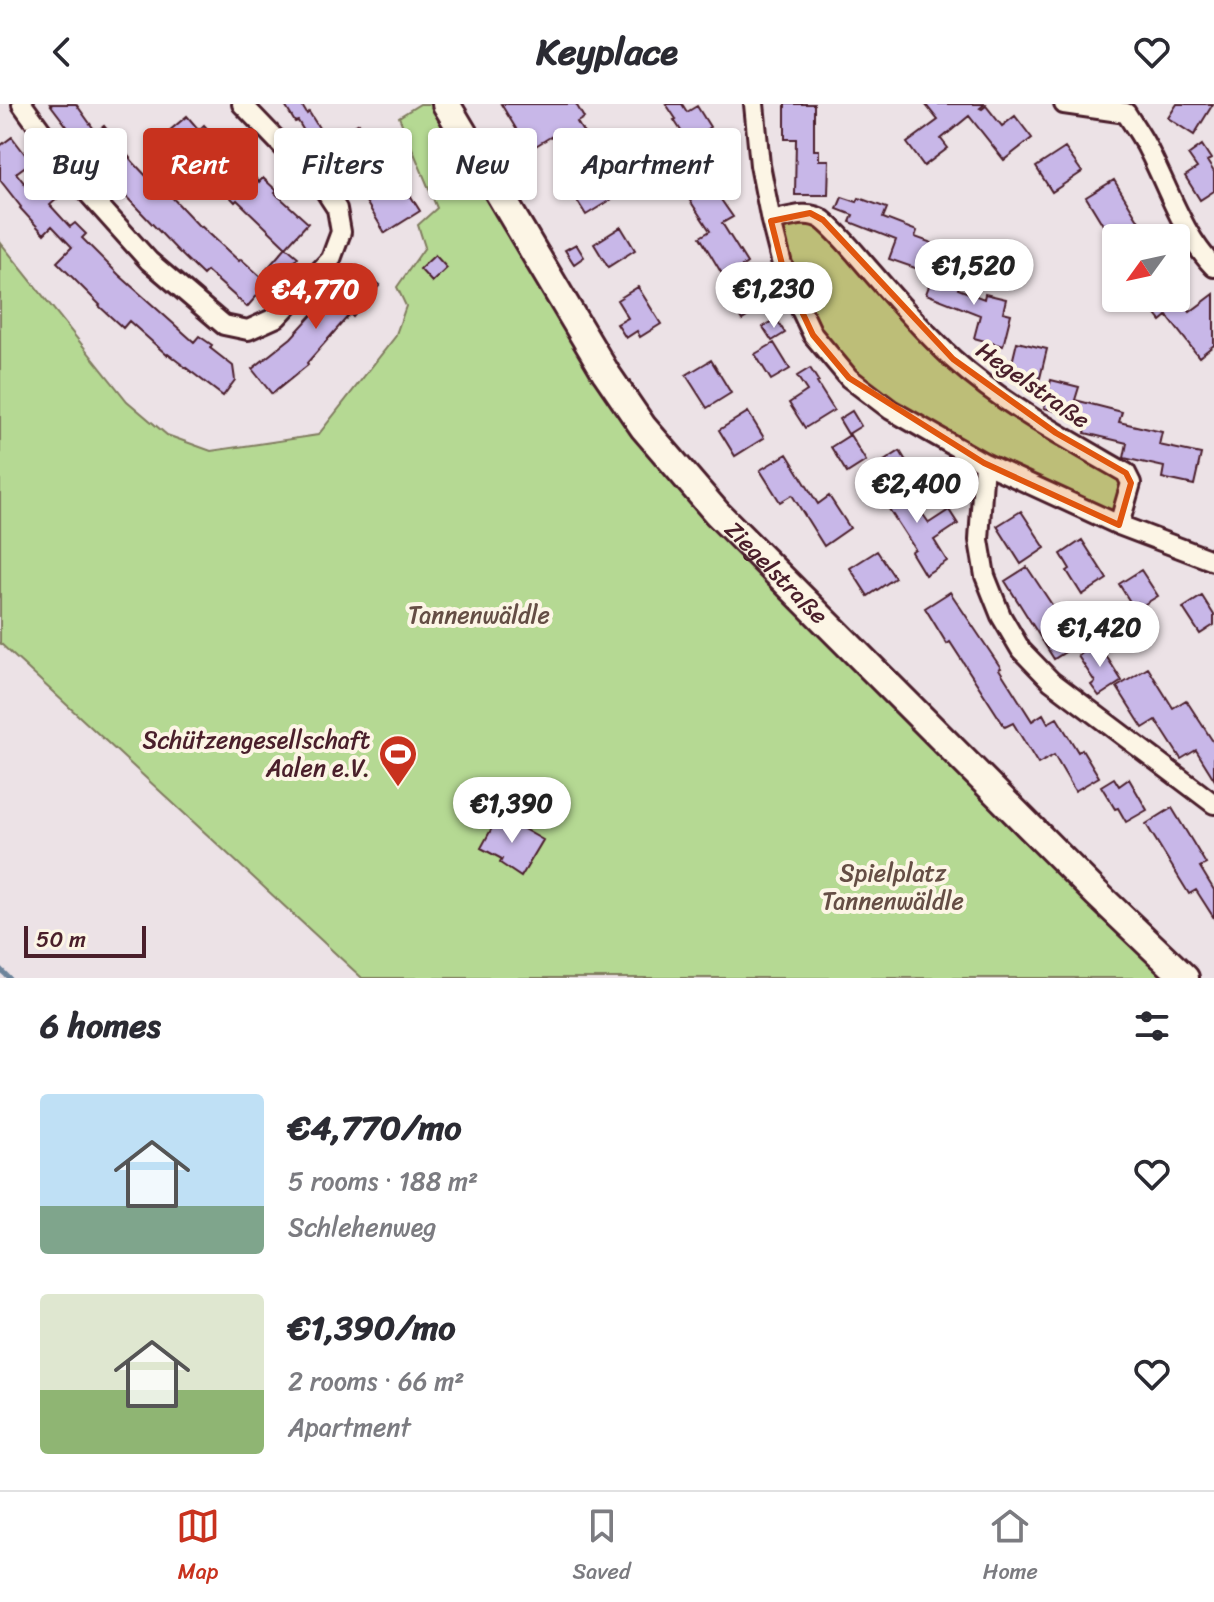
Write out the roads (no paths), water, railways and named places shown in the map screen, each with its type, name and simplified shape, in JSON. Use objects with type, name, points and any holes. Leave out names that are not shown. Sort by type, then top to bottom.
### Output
[{"type":"main road","name":"Ziegelstraße","points":[[446,104],[592,350],[643,427],[717,513],[1097,894],[1185,978]]},
{"type":"street","points":[[22,104],[78,182],[149,261],[224,325],[248,330],[277,317],[331,259],[341,232],[337,209],[324,189],[242,104]]},
{"type":"street","points":[[754,104],[760,165],[785,276],[813,335],[849,378],[891,410],[984,463],[1119,525],[1214,561]]},
{"type":"street","points":[[1064,104],[1130,109],[1183,222],[1204,257],[1214,267]]},
{"type":"street","name":"Hegelstraße","points":[[771,221],[810,213],[823,220],[953,359],[1056,433],[1126,473],[1131,483],[1119,525]]},
{"type":"street","points":[[984,463],[979,540],[985,576],[1001,616],[1021,650],[1051,681],[1214,804]]},
{"type":"waterway","points":[[0,969],[9,978]]},
{"type":"place","name":"Schützengesellschaft Aalen e.V.","points":[[398,788]]},
{"type":"park label","name":"Tannenwäldle","points":[[479,615]]},
{"type":"park label","name":"Spielplatz Tannenwäldle","points":[[893,887]]}]
